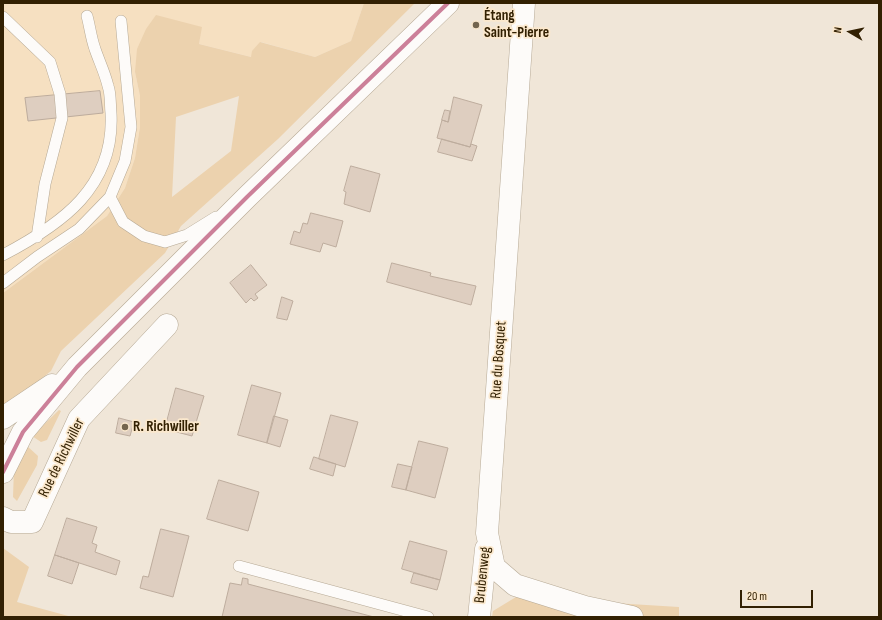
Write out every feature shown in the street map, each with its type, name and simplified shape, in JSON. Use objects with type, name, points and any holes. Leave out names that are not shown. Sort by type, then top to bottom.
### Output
[{"type":"street","points":[[3,472],[23,432],[77,367],[247,197],[448,3]]},
{"type":"street","name":"Rue du Bosquet","points":[[524,3],[487,533],[494,567],[515,585],[584,607],[632,617]]},
{"type":"street","name":"Rue de Richwiller","points":[[3,518],[11,522],[32,522],[79,419],[167,325]]},
{"type":"street","points":[[3,418],[77,367]]},
{"type":"street","name":"Brubenweg","points":[[479,617],[487,533]]},
{"type":"lane","points":[[3,255],[37,237],[60,220],[89,193],[104,163],[112,129],[109,87],[94,47],[87,16]]},
{"type":"lane","points":[[3,17],[50,62],[60,94],[62,118],[45,184],[37,237]]},
{"type":"lane","points":[[3,283],[37,257],[79,229],[110,197],[125,161],[131,128],[121,21]]},
{"type":"lane","points":[[110,197],[123,222],[144,236],[165,242],[187,236],[247,197]]},
{"type":"lane","points":[[238,566],[428,617]]},
{"type":"shaded area","points":[[3,3],[364,3],[351,41],[315,57],[261,42],[251,57],[199,44],[201,27],[135,72],[140,96],[140,127],[135,158],[125,188],[107,216],[3,293]]},
{"type":"shaded area","points":[[364,3],[415,3],[278,139],[181,226],[165,253],[61,351],[51,371],[27,390],[3,405],[3,293],[107,216],[125,188],[135,158],[140,127],[140,96],[135,72],[137,49],[146,29],[156,15],[202,27],[199,44],[251,57],[252,51],[260,42],[315,57],[351,41]],"holes":[[[239,96],[231,151],[172,197],[176,117]]]},
{"type":"shaded area","points":[[59,410],[61,411],[47,440],[41,442],[32,436]]},
{"type":"shaded area","points":[[26,445],[38,456],[37,465],[17,501],[13,497],[14,468]]},
{"type":"shaded area","points":[[3,548],[29,567],[17,602],[72,617],[3,617]]},
{"type":"shaded area","points":[[516,597],[679,607],[679,617],[492,617],[493,611]]},
{"type":"building","points":[[100,91],[103,113],[28,121],[25,98]]},
{"type":"building","points":[[454,97],[482,105],[470,147],[437,138],[442,120],[448,122]]},
{"type":"building","points":[[445,110],[450,111],[448,122],[442,120]]},
{"type":"building","points":[[442,139],[470,147],[471,144],[477,146],[472,161],[438,152]]},
{"type":"building","points":[[351,166],[380,174],[370,212],[344,204],[346,192],[344,191]]},
{"type":"building","points":[[311,213],[343,221],[336,247],[323,243],[320,252],[290,244],[294,231],[300,233],[303,223],[307,224]]},
{"type":"building","points":[[392,263],[431,273],[430,276],[476,286],[471,305],[387,282]]},
{"type":"building","points":[[251,265],[267,285],[255,294],[258,298],[254,301],[251,298],[246,303],[230,283]]},
{"type":"building","points":[[282,297],[293,301],[287,320],[277,318]]},
{"type":"building","points":[[252,385],[281,393],[267,443],[238,435]]},
{"type":"building","points":[[176,388],[204,396],[192,436],[165,429]]},
{"type":"building","points":[[331,415],[358,422],[345,467],[319,459]]},
{"type":"building","points":[[274,416],[288,420],[280,447],[267,443]]},
{"type":"building","name":"R. Richwiller","points":[[119,418],[134,422],[130,436],[116,433]]},
{"type":"building","points":[[419,441],[448,448],[435,498],[406,490]]},
{"type":"building","points":[[314,457],[336,464],[333,476],[310,469]]},
{"type":"building","points":[[398,464],[412,467],[406,490],[392,487]]},
{"type":"building","points":[[219,480],[259,492],[248,531],[207,519]]},
{"type":"building","points":[[67,518],[97,527],[92,543],[97,545],[95,552],[120,561],[116,575],[55,555]]},
{"type":"building","points":[[161,529],[189,536],[173,597],[140,588],[143,576],[148,577]]},
{"type":"building","points":[[410,541],[447,551],[440,580],[402,569]]},
{"type":"building","points":[[55,555],[79,563],[72,584],[48,576]]},
{"type":"building","points":[[414,573],[440,580],[437,590],[411,583]]},
{"type":"building","points":[[243,578],[248,579],[248,584],[374,617],[222,617],[230,583],[241,585]]},
{"type":"transit line","points":[[3,472],[23,432],[77,367],[247,197],[448,3]]},
{"type":"place","name":"Étang Saint-Pierre","points":[[476,25]]},
{"type":"place","name":"R. Richwiller","points":[[125,427]]}]
